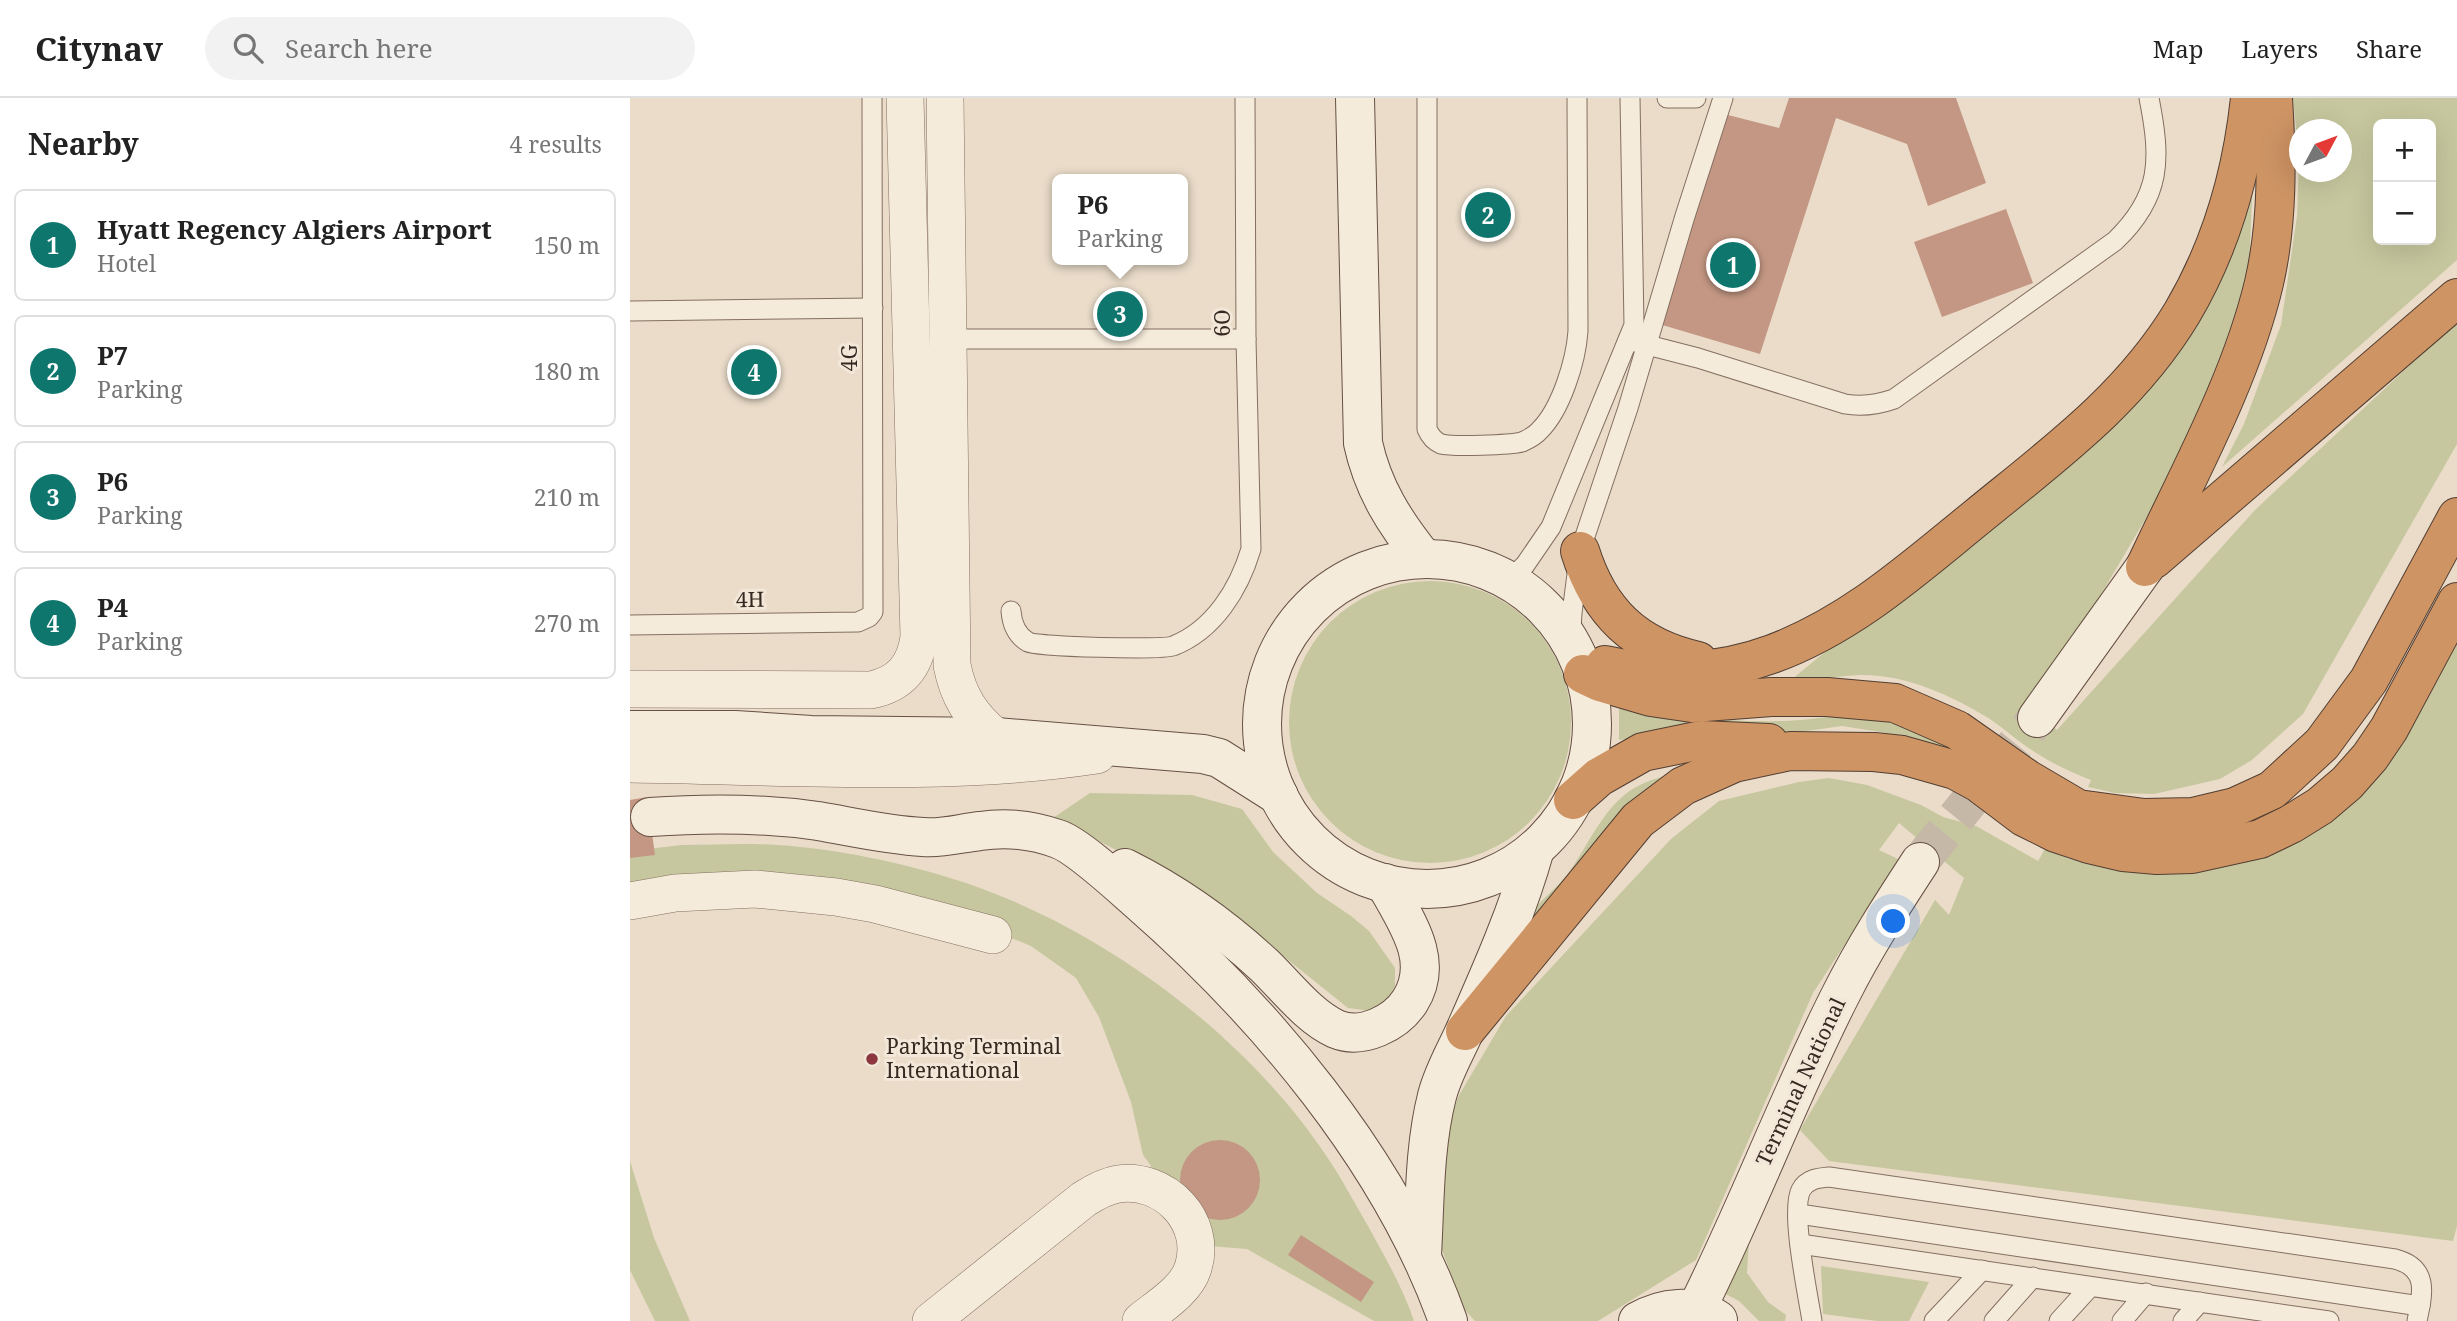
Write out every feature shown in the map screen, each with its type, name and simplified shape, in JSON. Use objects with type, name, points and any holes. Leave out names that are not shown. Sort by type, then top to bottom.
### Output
[{"type":"highway","points":[[1577,659],[1651,671],[1689,671],[1732,665],[1770,655],[1808,639],[1844,620],[1881,594],[2082,432],[2111,405],[2161,345],[2201,278],[2233,193],[2247,130],[2250,98]]},
{"type":"highway","points":[[2145,567],[2223,400],[2246,343],[2264,283],[2275,208],[2277,158],[2273,98]]},
{"type":"highway","points":[[2145,567],[2457,298]]},
{"type":"highway","points":[[1577,659],[1600,682],[1651,697],[1692,704],[1770,697],[1816,697],[1895,703],[1957,730],[2027,779],[2078,809],[2144,818],[2193,817],[2235,807],[2272,790],[2322,744],[2369,680],[2457,517]]},
{"type":"highway","points":[[1580,551],[1588,575],[1600,597],[1615,617],[1634,634],[1656,648],[1679,657],[1732,665]]},
{"type":"highway","points":[[1465,1031],[1637,820],[1683,786],[1734,763],[1790,751],[1902,755],[1955,771],[1979,783],[2024,817],[2056,833],[2123,852],[2192,854],[2260,839],[2320,806],[2347,783],[2370,757],[2389,729],[2457,602]]},
{"type":"highway","points":[[1573,800],[1600,777],[1643,752],[1701,740],[1821,744],[1846,752]]},
{"type":"main road","points":[[1355,98],[1363,443],[1381,498],[1395,522],[1424,559]]},
{"type":"main road","points":[[1424,559],[1459,563],[1493,573],[1508,581],[1543,608],[1577,659],[1589,695],[1591,738],[1587,760],[1573,800],[1556,826],[1535,849],[1497,873],[1464,884],[1430,889],[1407,888],[1352,870],[1322,851],[1298,825],[1279,796],[1268,770],[1262,715],[1274,662],[1286,637],[1312,606],[1345,580],[1370,569],[1397,562],[1424,559]]},
{"type":"main road","points":[[2038,718],[2145,567]]},
{"type":"main road","points":[[630,730],[996,737],[1146,748],[1219,758],[1279,796]]},
{"type":"main road","points":[[650,817],[705,813],[762,815],[819,821],[901,836],[940,837],[1000,829],[1042,834],[1062,840],[1135,873],[1203,915],[1264,965],[1318,1018],[1338,1030],[1356,1032],[1374,1029],[1391,1021],[1405,1009],[1415,994],[1420,976],[1416,940],[1385,883]]},
{"type":"main road","points":[[1062,840],[1166,925],[1260,1021],[1303,1073],[1347,1131],[1387,1192],[1422,1255],[1448,1321]]},
{"type":"main road","points":[[1422,1255],[1430,1128],[1437,1095],[1516,911],[1535,849]]},
{"type":"main road","name":"Terminal National","points":[[1708,1316],[1732,1237],[1769,1148],[1840,995],[1885,916],[1920,862]]},
{"type":"main road","points":[[1638,1321],[1653,1313],[1674,1308],[1708,1316]]},
{"type":"street","points":[[630,689],[871,690],[893,683],[911,667],[919,637],[905,98]]},
{"type":"street","points":[[945,98],[952,665],[961,698],[983,726],[996,737]]},
{"type":"street","points":[[630,764],[924,768],[1036,762],[1146,748]]},
{"type":"street","points":[[630,901],[675,893],[755,889],[836,897],[875,904],[993,934]]},
{"type":"street","points":[[931,1321],[1084,1199],[1100,1189],[1133,1183],[1150,1186],[1179,1205],[1189,1219],[1195,1236],[1196,1253],[1193,1269],[1185,1284],[1141,1321]]},
{"type":"lane","name":"4G","points":[[869,617],[874,606],[872,98]]},
{"type":"lane","name":"6O","points":[[1011,611],[1015,629],[1021,637],[1039,646],[1151,649],[1172,647],[1208,623],[1235,589],[1251,548],[1246,340],[1245,98]]},
{"type":"lane","points":[[1427,98],[1427,423],[1429,435],[1444,444],[1514,443],[1532,437],[1545,425],[1569,379],[1574,364],[1578,331],[1577,98]]},
{"type":"lane","points":[[1577,659],[1573,603],[1580,551],[1637,342],[1634,325],[1630,98]]},
{"type":"lane","points":[[1667,98],[1696,98]]},
{"type":"lane","points":[[1508,581],[1525,565],[1551,527],[1637,342],[1685,216],[1723,98]]},
{"type":"lane","points":[[1637,342],[1845,404],[1862,407],[1894,399],[2115,241],[2132,224],[2145,204],[2154,182],[2158,158],[2157,135],[2149,98]]},
{"type":"lane","points":[[630,311],[873,308]]},
{"type":"lane","points":[[947,339],[1246,340]]},
{"type":"lane","name":"4H","points":[[630,625],[858,622],[869,617]]},
{"type":"lane","points":[[1798,1214],[2419,1314],[2423,1289],[2414,1269],[2395,1259],[1829,1177],[1807,1182],[1798,1203],[1798,1214],[1800,1244],[1812,1321]]},
{"type":"lane","points":[[1800,1244],[2146,1293],[2258,1316],[2329,1321]]},
{"type":"lane","points":[[1934,1321],[1982,1270]]},
{"type":"lane","points":[[1994,1321],[2033,1277]]},
{"type":"lane","points":[[2059,1321],[2090,1287]]},
{"type":"lane","points":[[2122,1321],[2146,1293]]},
{"type":"lane","points":[[2183,1321],[2200,1302]]},
{"type":"green space","points":[[2293,98],[2457,98],[2457,260],[2222,467],[2244,424],[2281,325],[2297,216],[2298,182],[2352,182],[2352,119],[2295,119]]},
{"type":"green space","points":[[2253,180],[2249,266],[2240,311],[2185,452],[2090,613],[2027,704],[2057,730],[2255,510],[2457,321],[2457,444],[2303,714],[2252,760],[2220,779],[2154,794],[2115,793],[2088,787],[2091,780],[2044,758],[1975,710],[1944,694],[1910,682],[1859,675],[1829,678],[1779,690],[2088,434]]},
{"type":"green space","points":[[2457,513],[2457,535],[2357,714],[2334,749],[2289,793],[2254,815],[2199,835],[2127,842],[2076,831],[2031,811],[1955,761],[1917,740],[1880,732],[1842,726],[1785,734],[1694,731],[1619,740],[1619,708],[1742,721],[1789,721],[1840,716],[1870,718],[1909,725],[1929,732],[2044,803],[2079,818],[2112,826],[2147,829],[2180,826],[2214,818],[2275,788],[2302,766],[2325,741],[2355,695]]},
{"type":"green space","points":[[1444,581],[1458,583],[1497,597],[1530,622],[1548,643],[1561,668],[1569,694],[1569,750],[1561,776],[1548,801],[1530,822],[1509,840],[1484,853],[1458,861],[1416,863],[1402,861],[1363,847],[1340,831],[1321,812],[1305,789],[1291,750],[1289,708],[1291,694],[1305,655],[1321,632],[1340,613],[1363,597],[1402,583]]},
{"type":"green space","points":[[2457,594],[2457,1226],[2453,1241],[1829,1161],[1800,1130],[1935,900],[1949,915],[1964,878],[1899,823],[1879,850],[1900,860],[1813,993],[1696,1260],[1598,1321],[1475,1321],[1464,1309],[1435,1231],[1449,1125],[1458,1097],[1506,1016],[1671,839],[1719,801],[1799,782],[1829,778],[1867,785],[1921,805],[1943,817],[1976,826],[2038,861],[2045,849],[2069,859],[2126,870],[2337,790]]},
{"type":"green space","points":[[1692,770],[1578,885],[1521,929],[1535,907],[1566,876],[1616,802],[1646,782]]},
{"type":"green space","points":[[1090,793],[1192,795],[1242,809],[1273,852],[1317,893],[1369,931],[1395,968],[1395,986],[1389,999],[1371,1011],[1348,1008],[1237,919],[1150,867],[1053,818]]},
{"type":"green space","points":[[753,844],[800,847],[848,853],[918,869],[963,882],[1015,902],[1117,956],[1211,1027],[1254,1067],[1292,1109],[1325,1154],[1368,1226],[1405,1297],[1414,1321],[1374,1321],[1247,1249],[1209,1246],[1143,1155],[1131,1102],[1099,1017],[1076,978],[1031,946],[948,912],[630,887],[630,851],[682,845]]},
{"type":"green space","points":[[630,1161],[654,1238],[690,1321],[655,1321],[630,1270]]},
{"type":"green space","points":[[1749,1240],[1747,1273],[1768,1302],[1786,1315],[1785,1321],[1759,1321],[1739,1301],[1720,1291]]},
{"type":"green space","points":[[1821,1266],[1929,1282],[1909,1321],[1877,1321],[1823,1314]]},
{"type":"building","points":[[1789,98],[1956,98],[1986,183],[1928,206],[1907,144],[1836,118],[1760,354],[1659,324],[1728,115],[1779,128]]},
{"type":"building","points":[[2006,209],[2033,283],[1942,317],[1914,242]]},
{"type":"building","points":[[647,797],[655,855],[630,858],[630,800]]},
{"type":"building","points":[[1212,1140],[1228,1140],[1249,1151],[1260,1172],[1260,1188],[1249,1209],[1228,1220],[1212,1220],[1198,1214],[1186,1202],[1180,1188],[1180,1172],[1186,1158],[1198,1146]]},
{"type":"building","points":[[1301,1235],[1374,1282],[1361,1302],[1288,1255]]},
{"type":"tunnel","points":[[1920,862],[2037,718]]},
{"type":"place","name":"P7","points":[[1488,215]]},
{"type":"place","name":"Hyatt Regency Algiers Airport","points":[[1733,265]]},
{"type":"place","name":"P6","points":[[1120,314]]},
{"type":"place","name":"P4","points":[[754,372]]},
{"type":"place","name":"Parking Terminal International","points":[[872,1059]]}]
